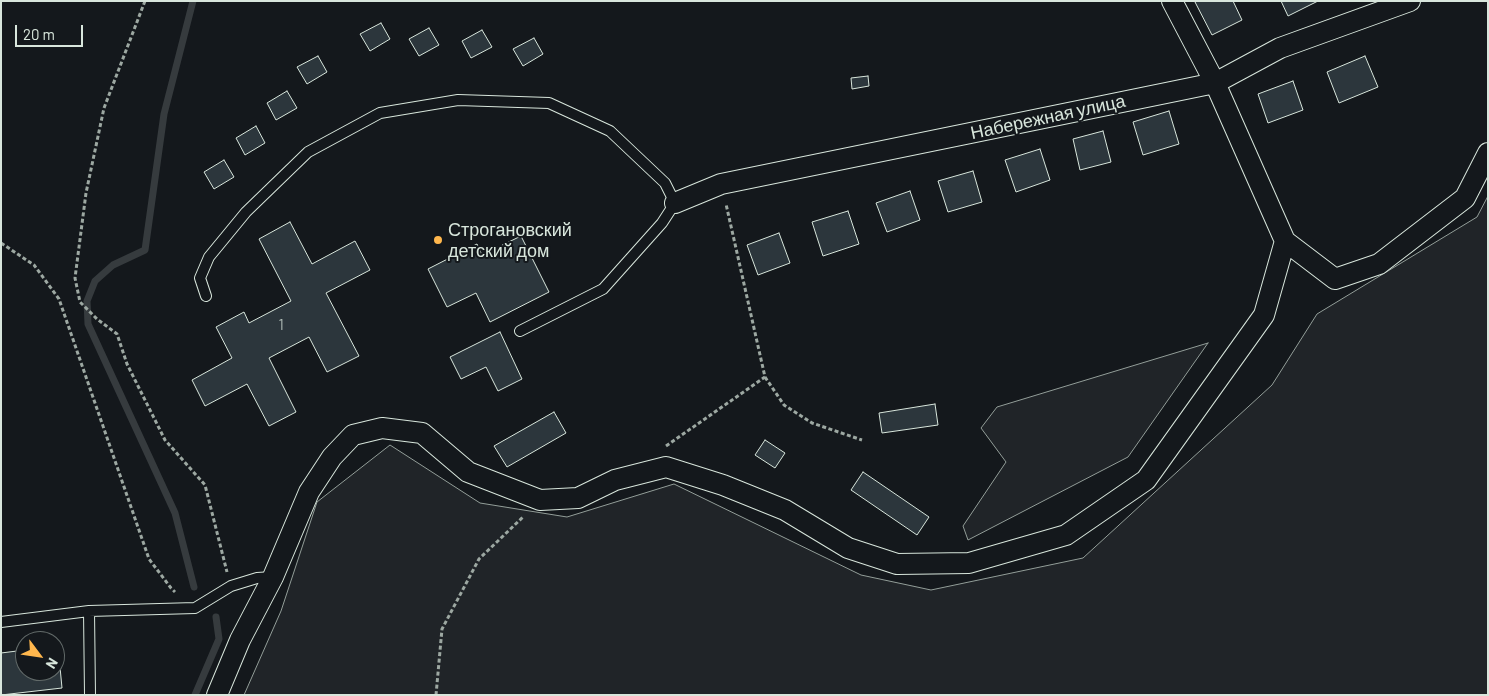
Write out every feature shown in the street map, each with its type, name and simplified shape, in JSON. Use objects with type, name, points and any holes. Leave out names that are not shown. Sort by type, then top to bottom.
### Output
[{"type":"street","points":[[1172,1],[1215,83],[1285,241],[1335,279],[1379,264],[1465,198],[1488,153]]},
{"type":"street","name":"Набережная улица","points":[[675,203],[722,184],[1215,83],[1280,48],[1410,1]]},
{"type":"street","points":[[217,695],[240,640],[273,577],[309,492],[332,457],[353,435],[382,428],[422,433],[468,472],[540,500],[578,498],[615,480],[666,468],[722,484],[785,510],[848,548],[897,564],[969,563],[1066,535],[1146,480],[1264,315],[1285,241]]},
{"type":"lane","points":[[206,296],[200,278],[209,257],[246,212],[308,152],[380,113],[458,100],[549,103],[610,131],[665,183],[675,203],[662,223],[603,289],[520,331]]},
{"type":"lane","points":[[1,622],[89,612],[195,608],[231,586],[257,578],[273,577]]},
{"type":"lane","points":[[89,612],[90,695]]},
{"type":"path","points":[[145,1],[102,118],[86,193],[75,278],[80,302],[97,319],[117,334],[127,364],[165,440],[205,485],[231,586]]},
{"type":"path","points":[[722,184],[765,377],[784,405],[812,423],[862,440]]},
{"type":"path","points":[[1,243],[34,266],[59,299],[149,559],[171,588],[195,608]]},
{"type":"path","points":[[662,448],[765,377]]},
{"type":"path","points":[[436,695],[442,629],[479,559],[540,500]]},
{"type":"shaded area","points":[[1488,196],[1488,695],[244,695],[281,611],[317,502],[390,445],[480,503],[567,517],[674,484],[861,575],[931,590],[1083,558],[1272,385],[1317,314],[1477,217]]},
{"type":"shaded area","points":[[1208,343],[1128,457],[968,540],[963,526],[1006,462],[981,428],[997,407]]},
{"type":"building","points":[[1233,1],[1242,20],[1212,35],[1195,2]]},
{"type":"building","points":[[1281,1],[1318,1],[1288,16]]},
{"type":"building","points":[[381,23],[390,39],[370,51],[360,34]]},
{"type":"building","points":[[429,28],[439,45],[419,56],[409,39]]},
{"type":"building","points":[[482,30],[492,47],[471,58],[462,41]]},
{"type":"building","points":[[534,38],[543,54],[523,66],[513,49]]},
{"type":"building","points":[[318,56],[327,72],[307,84],[297,67]]},
{"type":"building","points":[[1365,56],[1378,87],[1339,103],[1327,72]]},
{"type":"building","points":[[868,76],[869,86],[852,89],[851,78]]},
{"type":"building","points":[[1293,81],[1303,110],[1268,123],[1258,94]]},
{"type":"building","points":[[287,91],[297,108],[276,120],[267,103]]},
{"type":"building","points":[[1169,111],[1179,144],[1143,155],[1133,122]]},
{"type":"building","points":[[256,126],[265,143],[245,155],[236,138]]},
{"type":"building","points":[[1103,131],[1111,162],[1080,170],[1073,139]]},
{"type":"building","points":[[1040,149],[1050,180],[1016,192],[1005,160]]},
{"type":"building","points":[[224,160],[234,177],[214,189],[204,172]]},
{"type":"building","points":[[973,171],[982,202],[948,212],[938,181]]},
{"type":"building","points":[[910,191],[920,220],[887,232],[876,203]]},
{"type":"building","points":[[848,211],[859,244],[823,256],[812,222]]},
{"type":"building","points":[[290,222],[312,264],[355,241],[370,270],[326,293],[359,356],[327,372],[309,337],[269,358],[296,412],[269,426],[247,384],[205,406],[192,380],[232,358],[216,327],[244,312],[249,323],[291,301],[259,239]]},
{"type":"building","points":[[779,233],[790,263],[758,275],[747,245]]},
{"type":"building","points":[[521,236],[549,292],[490,322],[476,293],[447,307],[428,269],[477,244],[482,255]]},
{"type":"building","points":[[500,332],[522,379],[498,391],[486,367],[461,379],[450,357]]},
{"type":"building","points":[[935,404],[938,425],[882,433],[879,413]]},
{"type":"building","points":[[554,412],[566,433],[507,467],[494,446]]},
{"type":"building","points":[[765,440],[785,453],[775,468],[755,455]]},
{"type":"building","points":[[863,472],[929,517],[917,535],[851,490]]},
{"type":"building","points":[[15,651],[15,681],[61,681],[62,688],[1,695],[1,653]]},
{"type":"waterway","points":[[193,1],[164,114],[145,250],[113,265],[95,281],[87,301],[88,324],[175,513],[194,587]]},
{"type":"waterway","points":[[195,695],[219,639],[216,617]]},
{"type":"place","name":"Строгановский детский дом","points":[[438,240]]}]
